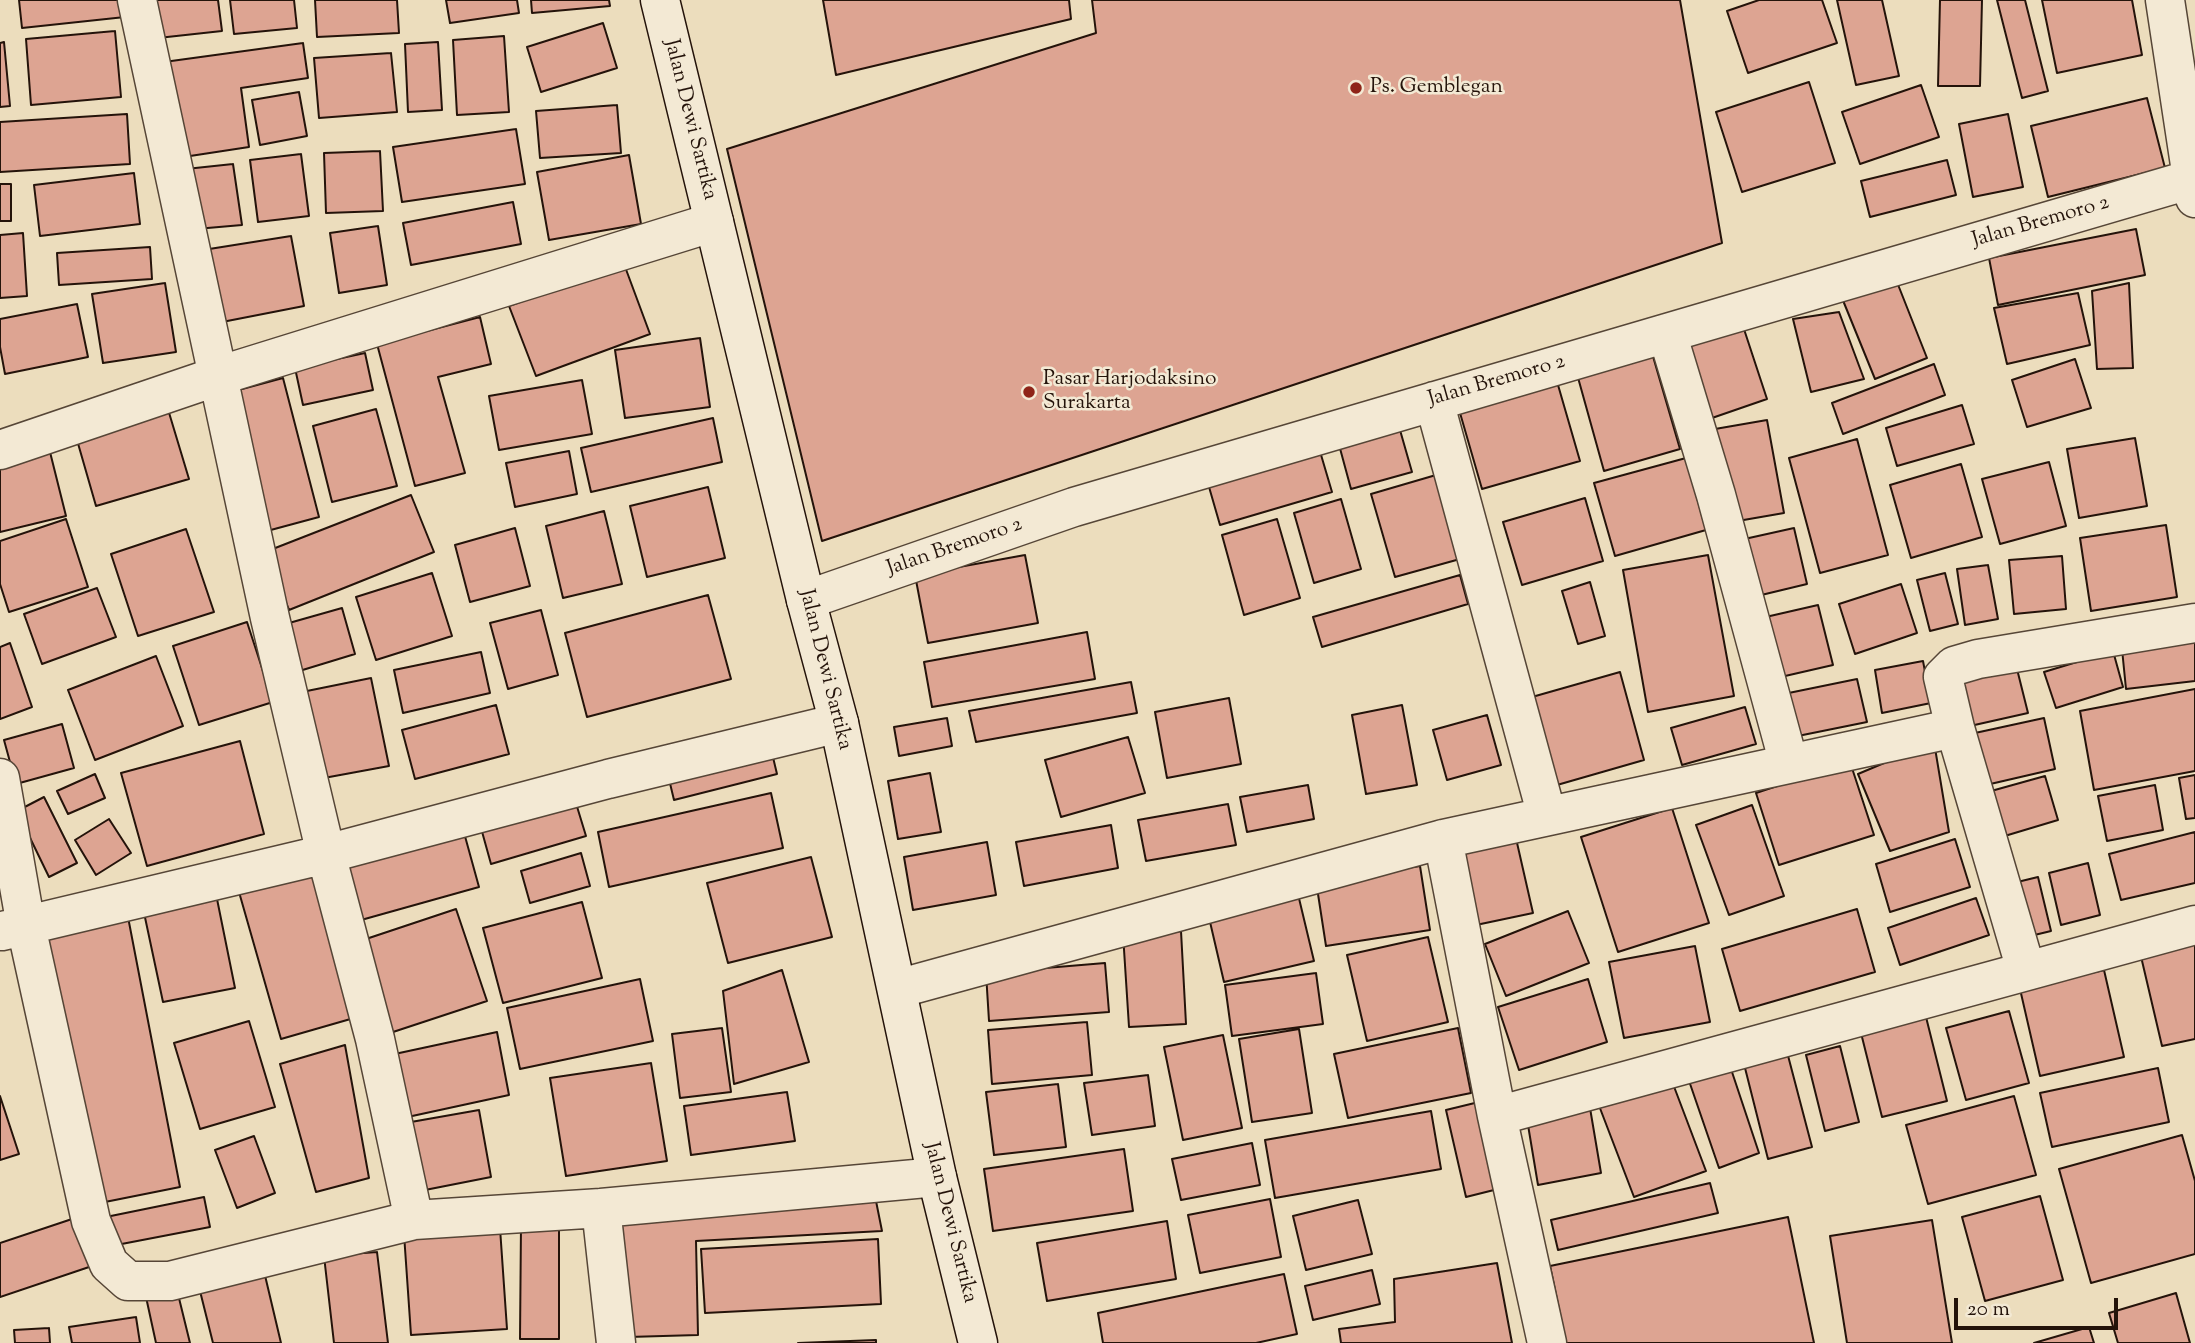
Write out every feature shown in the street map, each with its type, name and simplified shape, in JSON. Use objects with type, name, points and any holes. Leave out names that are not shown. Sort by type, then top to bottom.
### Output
[{"type":"street","points":[[136,0],[271,618],[326,855],[375,1039],[414,1220]]},
{"type":"street","name":"Jalan Dewi Sartika","points":[[660,0],[806,600],[839,723],[937,1177],[978,1343]]},
{"type":"street","points":[[2165,0],[2194,188]]},
{"type":"street","name":"Jalan Bremoro 2","points":[[806,600],[1074,507],[1667,333],[2194,188]]},
{"type":"street","points":[[0,450],[218,376],[714,222]]},
{"type":"street","points":[[1667,333],[1716,495],[1789,764]]},
{"type":"street","points":[[1434,401],[1547,816]]},
{"type":"street","points":[[2026,970],[1955,728],[1943,677],[1954,666],[1978,659],[2195,623]]},
{"type":"street","points":[[13,929],[326,855],[608,779],[839,723]]},
{"type":"street","points":[[897,989],[1443,839],[1955,728]]},
{"type":"street","points":[[0,778],[13,929],[91,1221],[109,1264],[128,1281],[170,1281],[414,1220],[601,1208],[937,1177]]},
{"type":"street","points":[[1443,839],[1497,1116],[1547,1343]]},
{"type":"street","points":[[1497,1116],[2195,925]]},
{"type":"street","points":[[601,1208],[616,1343]]},
{"type":"building","points":[[19,0],[123,0],[125,17],[22,28]]},
{"type":"building","points":[[150,0],[218,0],[222,31],[158,38]]},
{"type":"building","points":[[230,0],[294,0],[297,28],[234,34]]},
{"type":"building","points":[[315,0],[397,0],[399,33],[317,37]]},
{"type":"building","points":[[446,0],[517,0],[519,13],[450,23]]},
{"type":"building","points":[[531,0],[609,0],[610,6],[532,13]]},
{"type":"building","points":[[823,0],[1069,0],[1071,19],[836,75]]},
{"type":"building","name":"Pasar Harjodaksino Surakarta","points":[[1092,0],[1680,0],[1722,243],[822,541],[727,149],[1096,33]]},
{"type":"building","points":[[1759,0],[1822,0],[1837,43],[1748,73],[1727,11]]},
{"type":"building","points":[[1837,0],[1882,0],[1899,76],[1856,85]]},
{"type":"building","points":[[1940,0],[1982,0],[1980,86],[1938,86]]},
{"type":"building","points":[[1997,0],[2025,0],[2048,91],[2022,98]]},
{"type":"building","points":[[2042,0],[2132,0],[2142,55],[2057,73]]},
{"type":"building","points":[[603,23],[617,68],[541,92],[527,47]]},
{"type":"building","points":[[115,31],[121,97],[31,105],[26,39]]},
{"type":"building","points":[[504,36],[509,112],[457,115],[453,40]]},
{"type":"building","points":[[4,42],[10,106],[0,107],[0,43]]},
{"type":"building","points":[[438,42],[442,110],[408,112],[405,44]]},
{"type":"building","points":[[303,43],[308,78],[241,88],[249,147],[177,158],[164,62]]},
{"type":"building","points":[[391,53],[397,112],[319,118],[314,58]]},
{"type":"building","points":[[1809,82],[1835,163],[1742,192],[1716,112]]},
{"type":"building","points":[[1921,85],[1939,137],[1860,164],[1842,112]]},
{"type":"building","points":[[299,92],[307,136],[260,145],[252,100]]},
{"type":"building","points":[[2147,98],[2165,168],[2048,197],[2031,126]]},
{"type":"building","points":[[617,105],[621,153],[540,158],[536,111]]},
{"type":"building","points":[[127,114],[130,164],[0,172],[0,122]]},
{"type":"building","points":[[2008,114],[2023,187],[1973,197],[1959,124]]},
{"type":"building","points":[[516,129],[525,184],[402,202],[393,147]]},
{"type":"building","points":[[380,151],[383,211],[326,213],[324,153]]},
{"type":"building","points":[[301,154],[309,216],[258,222],[250,160]]},
{"type":"building","points":[[629,155],[641,224],[549,240],[537,172]]},
{"type":"building","points":[[1947,160],[1956,195],[1870,217],[1861,181]]},
{"type":"building","points":[[233,164],[242,225],[196,229],[186,169]]},
{"type":"building","points":[[134,173],[140,224],[40,236],[34,185]]},
{"type":"building","points":[[0,184],[11,184],[11,221],[0,221]]},
{"type":"building","points":[[513,202],[521,244],[411,265],[403,223]]},
{"type":"building","points":[[378,226],[387,285],[339,293],[330,233]]},
{"type":"building","points":[[2136,229],[2145,275],[1998,305],[1989,258]]},
{"type":"building","points":[[23,233],[27,296],[0,298],[0,235]]},
{"type":"building","points":[[291,236],[304,306],[217,323],[203,250]]},
{"type":"building","points":[[150,247],[152,279],[59,285],[57,253]]},
{"type":"building","points":[[624,264],[650,334],[536,376],[509,306]]},
{"type":"building","points":[[1895,277],[1927,358],[1875,379],[1842,298]]},
{"type":"building","points":[[165,283],[176,352],[103,363],[92,294]]},
{"type":"building","points":[[2129,283],[2133,368],[2097,369],[2092,291]]},
{"type":"building","points":[[2078,293],[2090,345],[2007,364],[1994,308]]},
{"type":"building","points":[[77,304],[88,357],[5,374],[0,347],[0,319]]},
{"type":"building","points":[[1839,312],[1864,379],[1811,392],[1793,319]]},
{"type":"building","points":[[480,317],[491,364],[438,377],[465,473],[415,486],[377,344]]},
{"type":"building","points":[[1740,317],[1767,399],[1712,418],[1685,336]]},
{"type":"building","points":[[700,338],[710,407],[625,418],[615,350]]},
{"type":"building","points":[[365,353],[373,390],[303,405],[295,368]]},
{"type":"building","points":[[1652,353],[1680,449],[1604,471],[1577,374]]},
{"type":"building","points":[[2075,359],[2091,408],[2027,427],[2012,380]]},
{"type":"building","points":[[1934,364],[1945,395],[1843,434],[1832,403]]},
{"type":"building","points":[[283,378],[319,517],[267,531],[231,392]]},
{"type":"building","points":[[1556,378],[1580,461],[1482,489],[1458,406]]},
{"type":"building","points":[[582,380],[592,434],[499,450],[489,396]]},
{"type":"building","points":[[1962,405],[1974,444],[1897,466],[1886,428]]},
{"type":"building","points":[[167,406],[189,479],[96,506],[75,433]]},
{"type":"building","points":[[376,409],[397,486],[332,502],[313,426]]},
{"type":"building","points":[[713,418],[722,462],[591,492],[581,448]]},
{"type":"building","points":[[1767,420],[1784,513],[1732,522],[1715,429]]},
{"type":"building","points":[[1398,423],[1412,472],[1351,489],[1338,441]]},
{"type":"building","points":[[2135,438],[2147,506],[2079,518],[2067,449]]},
{"type":"building","points":[[1857,439],[1888,555],[1820,573],[1789,458]]},
{"type":"building","points":[[49,448],[66,516],[0,532],[0,461]]},
{"type":"building","points":[[1319,448],[1332,492],[1220,525],[1207,480]]},
{"type":"building","points":[[569,451],[577,494],[515,507],[506,463]]},
{"type":"building","points":[[1686,458],[1706,530],[1615,556],[1594,483]]},
{"type":"building","points":[[2049,462],[2066,526],[2000,544],[1982,479]]},
{"type":"building","points":[[1961,464],[1982,537],[1911,558],[1890,485]]},
{"type":"building","points":[[1436,475],[1460,559],[1395,577],[1371,494]]},
{"type":"building","points":[[708,487],[725,558],[647,577],[630,506]]},
{"type":"building","points":[[411,495],[434,552],[289,610],[265,552]]},
{"type":"building","points":[[1585,498],[1603,561],[1522,585],[1503,522]]},
{"type":"building","points":[[1341,499],[1361,569],[1314,583],[1294,513]]},
{"type":"building","points":[[604,511],[622,584],[563,598],[546,526]]},
{"type":"building","points":[[66,519],[88,587],[9,612],[0,584],[0,541]]},
{"type":"building","points":[[1277,519],[1300,598],[1244,615],[1222,535]]},
{"type":"building","points":[[2166,525],[2177,597],[2091,611],[2080,538]]},
{"type":"building","points":[[515,528],[530,586],[470,602],[455,545]]},
{"type":"building","points":[[1794,528],[1807,584],[1753,597],[1740,540]]},
{"type":"building","points":[[186,529],[214,612],[138,636],[111,554]]},
{"type":"building","points":[[1025,555],[1038,623],[928,643],[915,575]]},
{"type":"building","points":[[1708,555],[1734,696],[1648,712],[1623,570]]},
{"type":"building","points":[[2062,556],[2066,609],[2014,614],[2009,560]]},
{"type":"building","points":[[1988,565],[1998,619],[1965,625],[1957,569]]},
{"type":"building","points":[[432,573],[452,636],[376,660],[356,597]]},
{"type":"building","points":[[1945,573],[1958,624],[1930,631],[1917,580]]},
{"type":"building","points":[[1460,575],[1468,604],[1322,647],[1313,617]]},
{"type":"building","points":[[1590,582],[1605,636],[1578,644],[1562,591]]},
{"type":"building","points":[[1901,584],[1917,633],[1855,654],[1839,604]]},
{"type":"building","points":[[97,588],[116,637],[42,664],[24,614]]},
{"type":"building","points":[[708,595],[731,679],[587,717],[565,633]]},
{"type":"building","points":[[1818,605],[1833,665],[1772,679],[1757,619]]},
{"type":"building","points":[[342,608],[355,654],[296,672],[282,625]]},
{"type":"building","points":[[541,610],[558,675],[508,689],[490,623]]},
{"type":"building","points":[[247,622],[273,702],[199,725],[173,646]]},
{"type":"building","points":[[2195,631],[2195,681],[2126,689],[2121,639]]},
{"type":"building","points":[[1087,632],[1095,679],[932,707],[924,662]]},
{"type":"building","points":[[10,643],[32,707],[0,719],[0,647]]},
{"type":"building","points":[[2113,651],[2123,687],[2056,708],[2044,672]]},
{"type":"building","points":[[481,652],[490,693],[403,713],[394,670]]},
{"type":"building","points":[[156,656],[183,726],[95,760],[68,690]]},
{"type":"building","points":[[1923,661],[1931,703],[1882,713],[1875,670]]},
{"type":"building","points":[[2016,665],[2028,713],[1970,726],[1959,679]]},
{"type":"building","points":[[1620,672],[1644,760],[1557,785],[1532,697]]},
{"type":"building","points":[[371,678],[389,766],[313,780],[297,693]]},
{"type":"building","points":[[1857,679],[1867,722],[1783,739],[1774,696]]},
{"type":"building","points":[[1131,682],[1137,713],[976,742],[969,711]]},
{"type":"building","points":[[2195,689],[2195,771],[2094,790],[2080,711]]},
{"type":"building","points":[[1229,698],[1241,764],[1167,778],[1155,712]]},
{"type":"building","points":[[496,705],[509,754],[415,779],[402,730]]},
{"type":"building","points":[[1402,705],[1417,785],[1366,794],[1352,715]]},
{"type":"building","points":[[1745,707],[1756,744],[1682,765],[1671,728]]},
{"type":"building","points":[[1487,715],[1501,765],[1447,780],[1433,730]]},
{"type":"building","points":[[947,718],[952,746],[899,756],[894,727]]},
{"type":"building","points":[[2044,718],[2055,769],[1986,785],[1975,733]]},
{"type":"building","points":[[62,724],[74,768],[16,784],[4,740]]},
{"type":"building","points":[[1128,737],[1145,793],[1061,817],[1045,760]]},
{"type":"building","points":[[240,741],[264,834],[147,866],[121,773]]},
{"type":"building","points":[[1934,742],[1949,832],[1890,851],[1858,774]]},
{"type":"building","points":[[771,749],[777,774],[674,800],[668,775]]},
{"type":"building","points":[[1850,762],[1874,835],[1779,865],[1756,793]]},
{"type":"building","points":[[930,773],[941,832],[898,839],[888,781]]},
{"type":"building","points":[[95,774],[105,798],[68,814],[57,791]]},
{"type":"building","points":[[2195,775],[2195,818],[2186,819],[2179,778]]},
{"type":"building","points":[[2045,776],[2058,820],[1998,838],[1984,793]]},
{"type":"building","points":[[1308,785],[1314,819],[1247,832],[1240,797]]},
{"type":"building","points":[[2155,785],[2163,830],[2107,841],[2098,796]]},
{"type":"building","points":[[771,793],[783,848],[609,887],[598,832]]},
{"type":"building","points":[[44,797],[77,863],[49,877],[17,811]]},
{"type":"building","points":[[575,800],[586,836],[491,864],[481,828]]},
{"type":"building","points":[[1228,804],[1236,845],[1146,861],[1138,820]]},
{"type":"building","points":[[1752,805],[1784,896],[1729,915],[1696,825]]},
{"type":"building","points":[[1672,808],[1709,923],[1618,952],[1581,837]]},
{"type":"building","points":[[109,819],[131,853],[96,875],[75,840]]},
{"type":"building","points":[[1111,825],[1118,868],[1024,886],[1016,842]]},
{"type":"building","points":[[463,829],[479,887],[354,922],[338,865]]},
{"type":"building","points":[[2195,832],[2195,883],[2121,900],[2109,854]]},
{"type":"building","points":[[1515,834],[1533,913],[1476,925],[1458,846]]},
{"type":"building","points":[[1955,839],[1970,887],[1890,912],[1876,864]]},
{"type":"building","points":[[987,842],[996,895],[913,910],[904,857]]},
{"type":"building","points":[[581,853],[590,886],[530,903],[521,871]]},
{"type":"building","points":[[811,857],[832,937],[728,963],[707,883]]},
{"type":"building","points":[[2088,863],[2100,915],[2061,925],[2049,873]]},
{"type":"building","points":[[311,864],[354,1018],[281,1039],[237,885]]},
{"type":"building","points":[[1420,866],[1430,930],[1326,946],[1316,881]]},
{"type":"building","points":[[2038,877],[2051,931],[2018,939],[2005,885]]},
{"type":"building","points":[[1297,890],[1314,961],[1224,982],[1207,909]]},
{"type":"building","points":[[216,894],[235,988],[163,1002],[143,908]]},
{"type":"building","points":[[1976,898],[1989,935],[1900,965],[1888,928]]},
{"type":"building","points":[[582,902],[602,978],[503,1003],[483,928]]},
{"type":"building","points":[[456,909],[487,1001],[390,1033],[360,941]]},
{"type":"building","points":[[1857,909],[1875,972],[1740,1011],[1722,949]]},
{"type":"building","points":[[1568,911],[1589,963],[1506,996],[1485,944]]},
{"type":"building","points":[[128,917],[180,1187],[100,1203],[46,933]]},
{"type":"building","points":[[1181,931],[1186,1024],[1129,1027],[1123,934]]},
{"type":"building","points":[[2195,935],[2195,1039],[2162,1046],[2139,948]]},
{"type":"building","points":[[1428,937],[1448,1022],[1367,1041],[1347,955]]},
{"type":"building","points":[[1695,946],[1710,1022],[1624,1038],[1609,962]]},
{"type":"building","points":[[1105,963],[1109,1012],[989,1021],[986,973]]},
{"type":"building","points":[[782,970],[809,1062],[734,1084],[723,991]]},
{"type":"building","points":[[2104,970],[2124,1057],[2040,1076],[2020,989]]},
{"type":"building","points":[[1316,973],[1323,1024],[1232,1036],[1225,985]]},
{"type":"building","points":[[640,979],[653,1041],[520,1069],[507,1008]]},
{"type":"building","points":[[1588,979],[1607,1042],[1519,1070],[1498,1007]]},
{"type":"building","points":[[2009,1011],[2029,1083],[1966,1100],[1946,1028]]},
{"type":"building","points":[[1926,1017],[1947,1101],[1882,1117],[1861,1033]]},
{"type":"building","points":[[249,1021],[275,1107],[200,1129],[174,1043]]},
{"type":"building","points":[[1087,1022],[1092,1075],[992,1084],[988,1030]]},
{"type":"building","points":[[722,1028],[731,1092],[680,1098],[672,1034]]},
{"type":"building","points":[[1458,1028],[1471,1093],[1348,1118],[1334,1054]]},
{"type":"building","points":[[1299,1029],[1312,1113],[1252,1122],[1239,1039]]},
{"type":"building","points":[[497,1032],[509,1095],[403,1118],[390,1055]]},
{"type":"building","points":[[1223,1035],[1242,1128],[1183,1140],[1164,1047]]},
{"type":"building","points":[[345,1045],[369,1178],[316,1192],[280,1064]]},
{"type":"building","points":[[1840,1046],[1859,1122],[1825,1131],[1806,1055]]},
{"type":"building","points":[[1786,1048],[1812,1147],[1768,1159],[1743,1060]]},
{"type":"building","points":[[1728,1060],[1759,1153],[1719,1168],[1687,1075]]},
{"type":"building","points":[[651,1063],[667,1161],[566,1176],[550,1078]]},
{"type":"building","points":[[2158,1068],[2169,1122],[2052,1147],[2040,1093]]},
{"type":"building","points":[[1148,1075],[1155,1126],[1092,1135],[1084,1083]]},
{"type":"building","points":[[1670,1076],[1706,1171],[1634,1197],[1598,1103]]},
{"type":"building","points":[[1058,1084],[1066,1147],[994,1155],[986,1092]]},
{"type":"building","points":[[787,1092],[795,1141],[691,1155],[684,1106]]},
{"type":"building","points":[[0,1096],[19,1154],[0,1160]]},
{"type":"building","points":[[2014,1096],[2036,1175],[1928,1204],[1906,1125]]},
{"type":"building","points":[[1483,1101],[1502,1188],[1466,1197],[1446,1110]]},
{"type":"building","points":[[1590,1108],[1601,1173],[1538,1185],[1527,1119]]},
{"type":"building","points":[[479,1110],[491,1177],[425,1190],[411,1122]]},
{"type":"building","points":[[1431,1111],[1441,1169],[1275,1198],[1265,1140]]},
{"type":"building","points":[[2182,1135],[2195,1181],[2195,1254],[2091,1283],[2059,1169]]},
{"type":"building","points":[[254,1136],[275,1193],[237,1208],[215,1150]]},
{"type":"building","points":[[1252,1143],[1260,1185],[1181,1200],[1172,1159]]},
{"type":"building","points":[[1124,1149],[1133,1211],[993,1231],[984,1169]]},
{"type":"building","points":[[1710,1183],[1718,1213],[1558,1250],[1551,1220]]},
{"type":"building","points":[[2040,1196],[2063,1280],[1985,1301],[1962,1217]]},
{"type":"building","points":[[204,1197],[210,1227],[106,1247],[101,1218]]},
{"type":"building","points":[[1270,1199],[1281,1257],[1200,1273],[1188,1215]]},
{"type":"building","points":[[1358,1200],[1372,1254],[1306,1270],[1293,1216]]},
{"type":"building","points":[[876,1201],[882,1231],[696,1241],[698,1335],[628,1337],[619,1217]]},
{"type":"building","points":[[81,1216],[98,1264],[0,1297],[0,1243]]},
{"type":"building","points":[[1788,1217],[1814,1343],[1566,1343],[1550,1266]]},
{"type":"building","points":[[1932,1220],[1952,1343],[1847,1343],[1830,1236]]},
{"type":"building","points":[[1167,1221],[1176,1279],[1047,1301],[1037,1243]]},
{"type":"building","points":[[521,1224],[559,1224],[559,1339],[520,1339]]},
{"type":"building","points":[[500,1228],[507,1329],[411,1335],[404,1234]]},
{"type":"building","points":[[878,1239],[881,1304],[705,1313],[701,1249]]},
{"type":"building","points":[[377,1252],[388,1343],[334,1343],[324,1256]]},
{"type":"building","points":[[1497,1263],[1512,1343],[1341,1343],[1339,1329],[1395,1322],[1394,1279]]},
{"type":"building","points":[[263,1267],[281,1343],[213,1343],[198,1283]]},
{"type":"building","points":[[1372,1270],[1380,1304],[1313,1320],[1305,1286]]},
{"type":"building","points":[[1284,1274],[1297,1334],[1256,1343],[1103,1343],[1098,1313]]},
{"type":"building","points":[[177,1290],[190,1343],[156,1343],[146,1297]]},
{"type":"building","points":[[2176,1293],[2190,1343],[2118,1343],[2109,1313]]},
{"type":"building","points":[[136,1317],[140,1343],[72,1343],[69,1327]]},
{"type":"building","points":[[2089,1327],[2094,1343],[2034,1343]]},
{"type":"building","points":[[49,1328],[50,1343],[15,1343],[14,1330]]},
{"type":"building","points":[[876,1340],[876,1343],[798,1343]]},
{"type":"place","name":"Ps. Gemblegan","points":[[1356,88]]},
{"type":"place","name":"Pasar Harjodaksino Surakarta","points":[[1029,392]]}]
